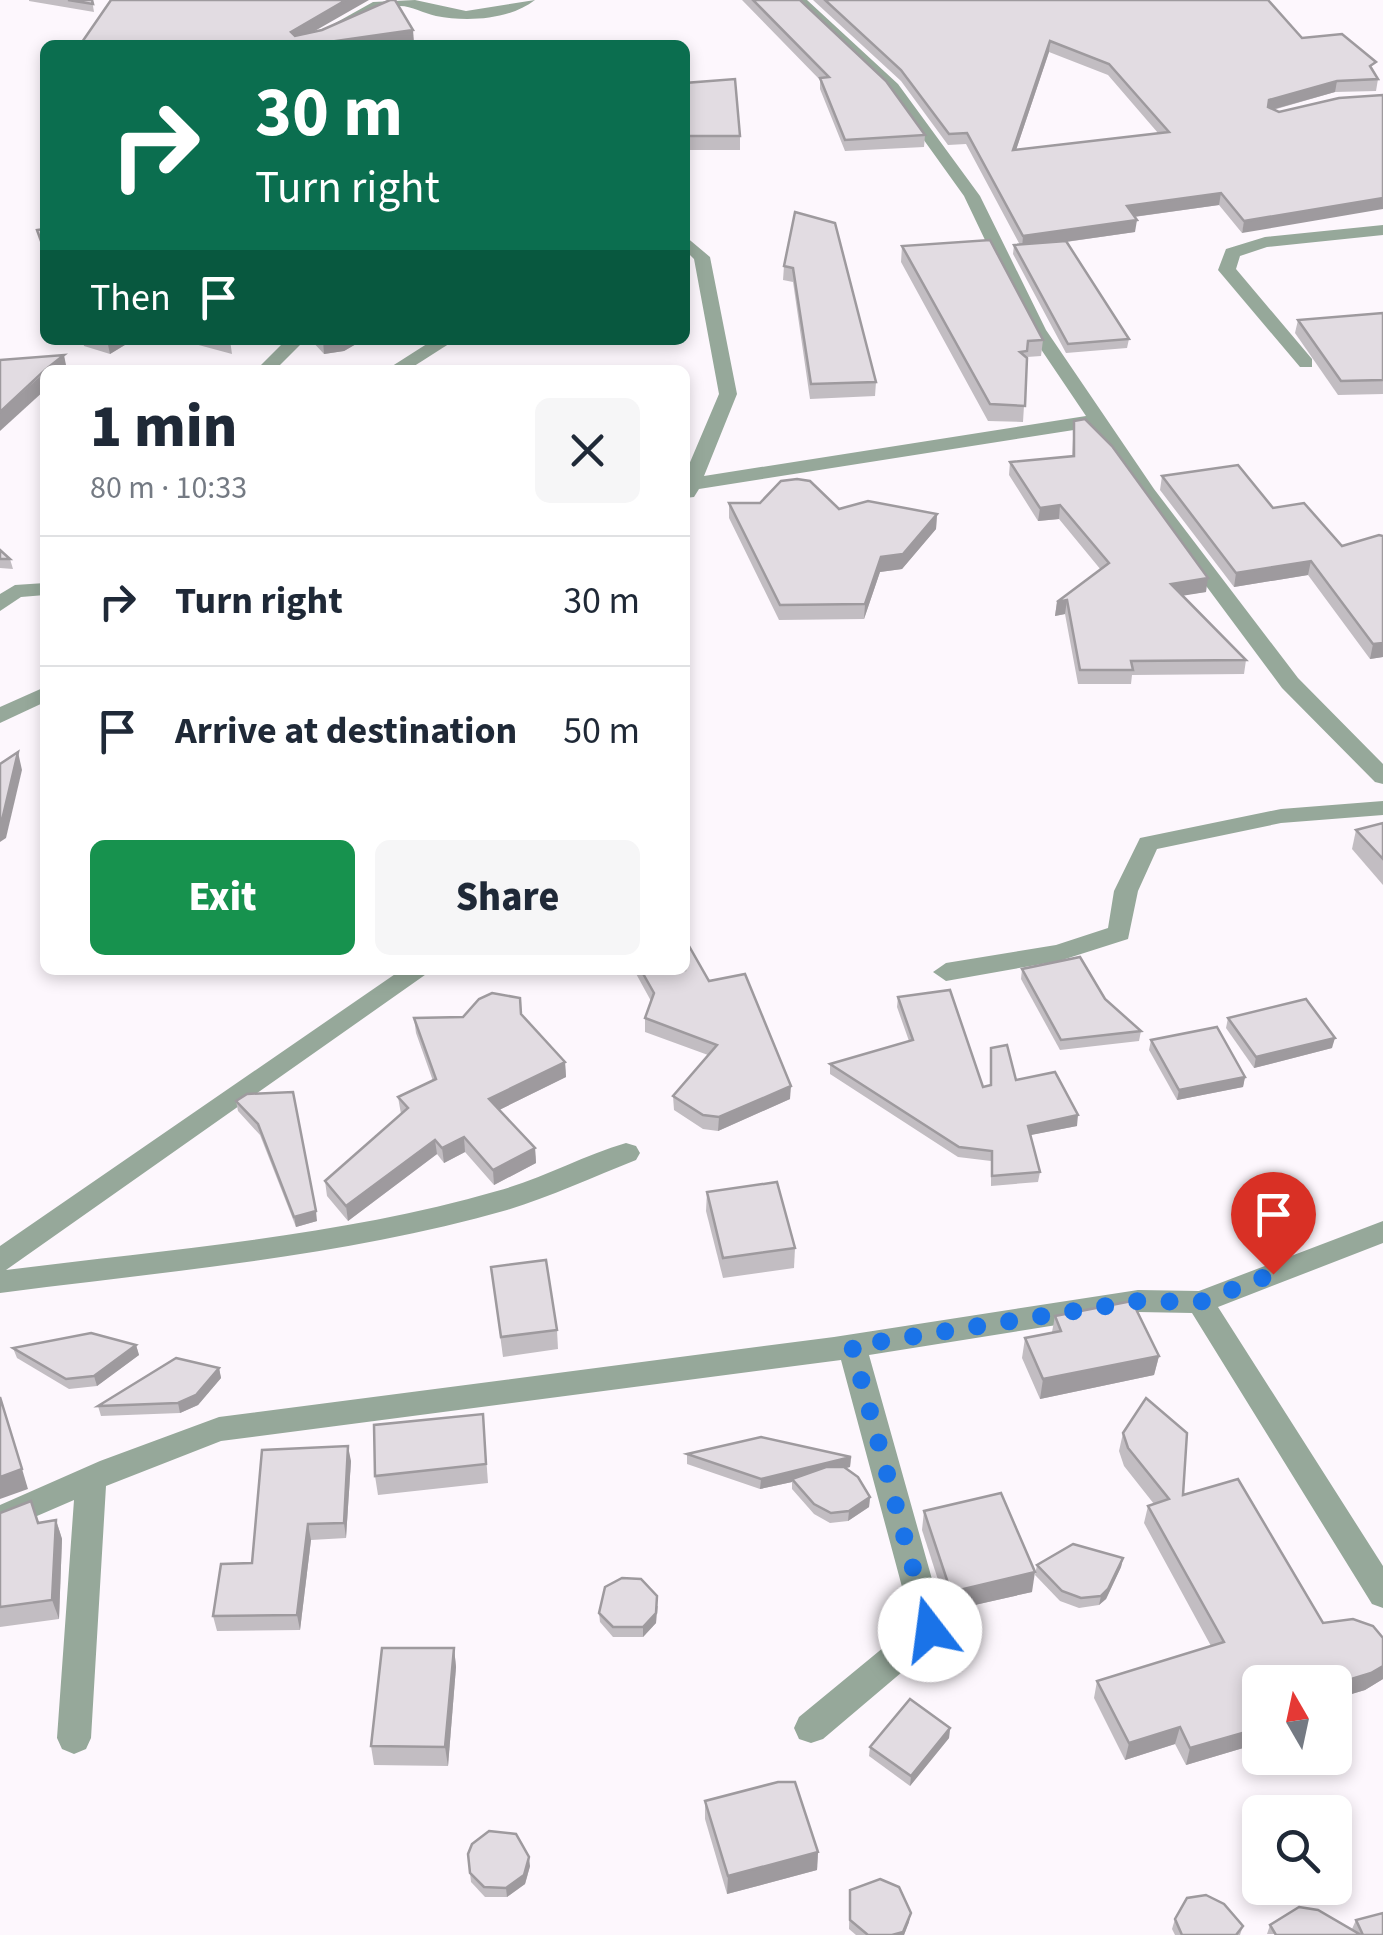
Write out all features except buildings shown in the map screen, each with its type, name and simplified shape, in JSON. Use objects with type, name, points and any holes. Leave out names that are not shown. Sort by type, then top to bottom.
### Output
[{"type":"street","points":[[312,40],[378,4],[404,0],[450,16],[492,16],[528,0]]},
{"type":"street","points":[[799,0],[893,88],[972,196],[1037,330],[1147,493],[1290,683],[1383,777]]},
{"type":"street","points":[[1306,364],[1226,270],[1232,253],[1265,242],[1383,230]]},
{"type":"street","points":[[690,246],[702,257],[728,394],[690,486]]},
{"type":"street","points":[[270,365],[291,345]]},
{"type":"street","points":[[404,365],[438,345]]},
{"type":"street","points":[[690,491],[1099,420]]},
{"type":"street","points":[[0,605],[15,591],[40,589]]},
{"type":"street","points":[[0,716],[40,696]]},
{"type":"street","points":[[946,972],[1060,953],[1119,932],[1126,891],[1148,842],[1281,816],[1383,808]]},
{"type":"street","points":[[0,1261],[412,975]]},
{"type":"street","points":[[0,1282],[320,1240],[404,1224],[504,1200],[626,1153]]},
{"type":"street","points":[[0,1519],[218,1429],[852,1346],[1138,1301],[1200,1302],[1383,1232]]},
{"type":"street","points":[[1200,1302],[1383,1594]]},
{"type":"street","points":[[811,1728],[930,1630],[852,1346]]},
{"type":"street","points":[[74,1738],[90,1479]]},
{"type":"route","points":[[930,1630],[852,1346],[1138,1301],[1200,1302],[1273,1274]]}]
